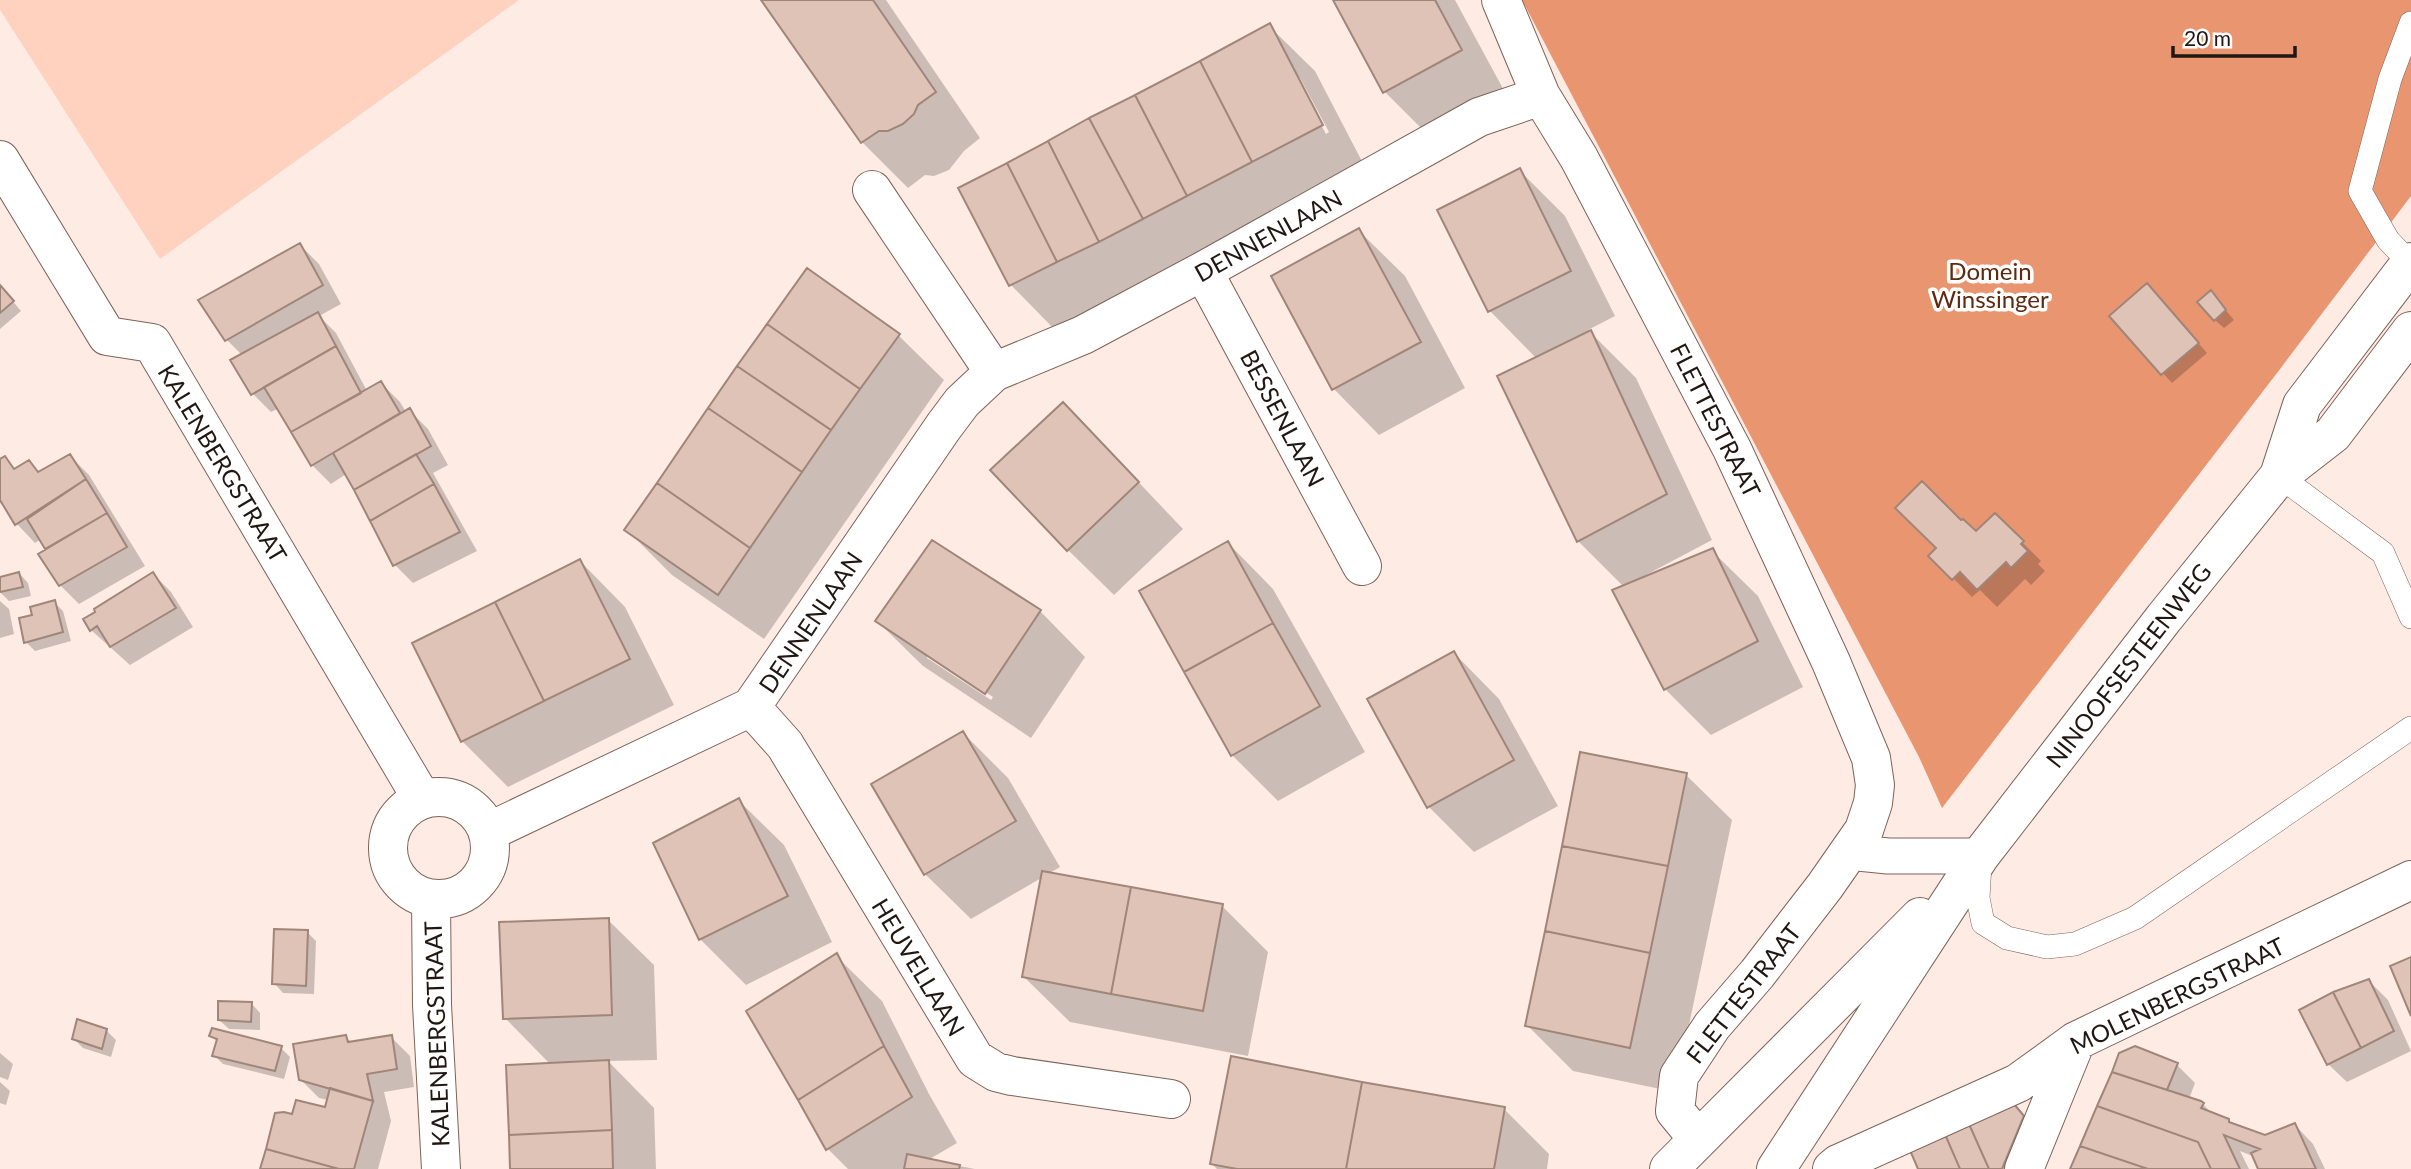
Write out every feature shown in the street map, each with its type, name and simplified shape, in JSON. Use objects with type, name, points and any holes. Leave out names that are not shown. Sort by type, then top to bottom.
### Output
[{"type":"street","name":"FLETTESTRAAT","points":[[1501,0],[1541,96],[1579,158],[1732,449],[1871,758],[1875,785],[1873,803],[1864,830],[1757,974],[1712,1026],[1679,1076],[1675,1111],[1698,1139]]},
{"type":"street","name":"DENNENLAAN","points":[[488,832],[751,708],[962,402],[994,372],[1083,335],[1479,117],[1541,96]]},
{"type":"street","name":"KALENBERGSTRAAT","points":[[0,160],[107,336],[152,343],[422,799],[407,807],[395,820],[388,835],[387,853],[391,869],[401,883],[415,894],[431,899],[452,898],[470,889],[484,873],[490,853],[488,832]]},
{"type":"street","points":[[872,190],[994,372]]},
{"type":"street","name":"NINOOFSESTEENWEG","points":[[2278,476],[2302,405],[2410,262]]},
{"type":"street","name":"BESSENLAAN","points":[[1203,271],[1362,566]]},
{"type":"street","name":"NINOOFSESTEENWEG","points":[[1776,1169],[1980,856],[2278,476],[2333,434],[2411,331]]},
{"type":"street","name":"HEUVELLAAN","points":[[751,708],[785,745],[975,1059],[996,1072],[1012,1076],[1171,1098]]},
{"type":"street","points":[[422,799],[442,796],[462,801],[478,814],[488,832]]},
{"type":"street","points":[[1848,852],[1888,856],[1980,856]]},
{"type":"street","name":"NINOOFSESTEENWEG","points":[[1669,1169],[1980,856]]},
{"type":"street","name":"MOLENBERGSTRAAT","points":[[1832,1169],[2018,1083],[2077,1041],[2411,880]]},
{"type":"street","name":"KALENBERGSTRAAT","points":[[431,899],[432,1005],[441,1169]]},
{"type":"street","points":[[2024,1169],[2077,1041]]},
{"type":"lane","points":[[2410,262],[2388,240],[2360,191],[2390,79],[2411,23]]},
{"type":"lane","points":[[2278,476],[2383,552],[2411,617]]},
{"type":"lane","points":[[1980,856],[1978,898],[1983,923],[2007,938],[2047,947],[2075,944],[2135,918],[2411,728]]},
{"type":"shaded area","points":[[0,0],[519,0],[160,259],[0,10]]},
{"type":"green space","name":"Domein Winssinger","points":[[1522,0],[2411,0],[2411,196],[1942,808],[1919,757]]},
{"type":"building","points":[[761,0],[873,0],[936,92],[918,105],[914,114],[903,124],[888,131],[879,131],[861,143]]},
{"type":"building","points":[[1333,0],[1435,0],[1462,50],[1383,93]]},
{"type":"building","points":[[1270,23],[1323,125],[1252,162],[1200,61]]},
{"type":"building","points":[[1200,61],[1252,162],[1187,196],[1135,95]]},
{"type":"building","points":[[1135,95],[1187,196],[1143,219],[1089,118]]},
{"type":"building","points":[[1089,118],[1143,219],[1099,242],[1048,141]]},
{"type":"building","points":[[1048,141],[1099,242],[1057,262],[1007,163]]},
{"type":"building","points":[[1007,163],[1057,262],[1009,286],[958,188]]},
{"type":"building","points":[[1520,168],[1571,271],[1488,312],[1437,210]]},
{"type":"building","points":[[1359,228],[1421,342],[1332,390],[1271,276]]},
{"type":"building","points":[[300,243],[323,285],[225,341],[198,300]]},
{"type":"building","points":[[807,268],[900,334],[860,389],[767,324]]},
{"type":"building","points":[[2147,283],[2199,343],[2161,375],[2109,316]]},
{"type":"building","points":[[0,285],[14,301],[0,313]]},
{"type":"building","points":[[2211,290],[2226,310],[2214,321],[2197,302]]},
{"type":"building","points":[[318,312],[336,346],[251,395],[230,360]]},
{"type":"building","points":[[767,324],[860,389],[831,430],[737,366]]},
{"type":"building","points":[[1591,330],[1667,494],[1577,542],[1497,376]]},
{"type":"building","points":[[336,346],[361,393],[291,432],[264,387]]},
{"type":"building","points":[[737,366],[831,430],[802,472],[708,408]]},
{"type":"building","points":[[381,381],[400,413],[311,466],[291,432]]},
{"type":"building","points":[[1063,402],[1139,482],[1067,551],[990,470]]},
{"type":"building","points":[[410,408],[431,446],[354,490],[333,453]]},
{"type":"building","points":[[708,408],[802,472],[750,548],[657,483]]},
{"type":"building","points":[[70,454],[86,479],[15,525],[0,500],[0,459],[5,456],[14,469],[29,460],[38,472]]},
{"type":"building","points":[[416,454],[434,484],[370,521],[354,490]]},
{"type":"building","points":[[86,479],[107,513],[45,549],[27,519]]},
{"type":"building","points":[[1922,481],[1961,520],[1976,531],[1995,513],[2024,541],[2021,544],[2028,551],[2011,568],[2006,562],[1977,590],[1960,572],[1952,580],[1928,556],[1936,548],[1895,508]]},
{"type":"building","points":[[657,483],[750,548],[718,595],[624,530]]},
{"type":"building","points":[[434,484],[460,532],[393,566],[370,521]]},
{"type":"building","points":[[107,513],[127,547],[59,586],[38,554]]},
{"type":"building","points":[[932,540],[1041,610],[985,694],[875,621]]},
{"type":"building","points":[[1228,541],[1273,623],[1184,672],[1139,591]]},
{"type":"building","points":[[1713,548],[1758,641],[1664,690],[1612,590]]},
{"type":"building","points":[[580,559],[630,659],[544,701],[495,602]]},
{"type":"building","points":[[19,572],[23,587],[0,592],[0,577]]},
{"type":"building","points":[[153,572],[176,608],[110,647],[97,626],[90,631],[83,619],[95,612],[94,609]]},
{"type":"building","points":[[55,600],[63,632],[24,643],[19,618],[32,615],[30,607]]},
{"type":"building","points":[[495,602],[544,701],[461,742],[412,643]]},
{"type":"building","points":[[1273,623],[1320,706],[1231,756],[1184,672]]},
{"type":"building","points":[[1454,651],[1514,760],[1427,808],[1367,699]]},
{"type":"building","points":[[963,731],[1016,821],[924,875],[871,784]]},
{"type":"building","points":[[1580,752],[1687,773],[1668,866],[1562,846]]},
{"type":"building","points":[[739,798],[788,896],[699,940],[653,843]]},
{"type":"building","points":[[1562,846],[1668,866],[1650,953],[1545,931]]},
{"type":"building","points":[[1042,871],[1131,887],[1111,994],[1022,977]]},
{"type":"building","points":[[1131,887],[1223,904],[1203,1011],[1111,994]]},
{"type":"building","points":[[609,918],[612,1015],[503,1019],[499,922]]},
{"type":"building","points":[[274,929],[308,930],[306,986],[272,984]]},
{"type":"building","points":[[1545,931],[1650,953],[1630,1048],[1525,1026]]},
{"type":"building","points":[[837,953],[884,1046],[798,1100],[746,1011]]},
{"type":"building","points":[[2411,957],[2411,1016],[2390,966]]},
{"type":"building","points":[[2369,979],[2394,1031],[2361,1048],[2333,992]]},
{"type":"building","points":[[2333,992],[2361,1048],[2327,1065],[2299,1010]]},
{"type":"building","points":[[218,1001],[252,1002],[251,1022],[218,1020]]},
{"type":"building","points":[[77,1019],[107,1029],[102,1049],[72,1039]]},
{"type":"building","points":[[212,1028],[282,1046],[275,1071],[212,1056],[217,1039],[209,1036]]},
{"type":"building","points":[[346,1035],[348,1042],[392,1035],[397,1069],[367,1074],[373,1101],[299,1080],[293,1044]]},
{"type":"building","points":[[884,1046],[912,1097],[826,1150],[798,1100]]},
{"type":"building","points":[[2135,1046],[2178,1063],[2167,1090],[2112,1072],[2119,1053]]},
{"type":"building","points":[[1231,1056],[1362,1082],[1346,1169],[1237,1169],[1210,1164]]},
{"type":"building","points":[[609,1060],[612,1130],[509,1135],[506,1065]]},
{"type":"building","points":[[2112,1072],[2201,1101],[2204,1103],[2201,1108],[2265,1135],[2295,1123],[2316,1169],[2258,1169],[2251,1153],[2260,1149],[2224,1135],[2240,1169],[2211,1169],[2198,1142],[2097,1106]]},
{"type":"building","points":[[1362,1082],[1505,1107],[1494,1169],[1346,1169]]},
{"type":"building","points":[[330,1088],[373,1101],[354,1169],[339,1169],[266,1149],[275,1113],[292,1114],[296,1100],[325,1107]]},
{"type":"building","points":[[2014,1104],[2024,1116],[2002,1169],[1989,1169],[1969,1124]]},
{"type":"building","points":[[2097,1106],[2198,1142],[2211,1169],[2148,1169],[2080,1146]]},
{"type":"building","points":[[1969,1124],[1989,1169],[1960,1169],[1944,1132]]},
{"type":"building","points":[[612,1130],[613,1169],[510,1169],[509,1135]]},
{"type":"building","points":[[1944,1132],[1960,1169],[1918,1169],[1909,1148]]},
{"type":"building","points":[[2080,1146],[2148,1169],[2070,1169]]},
{"type":"building","points":[[266,1149],[339,1169],[260,1169]]},
{"type":"building","points":[[907,1154],[960,1165],[959,1169],[904,1169]]}]
